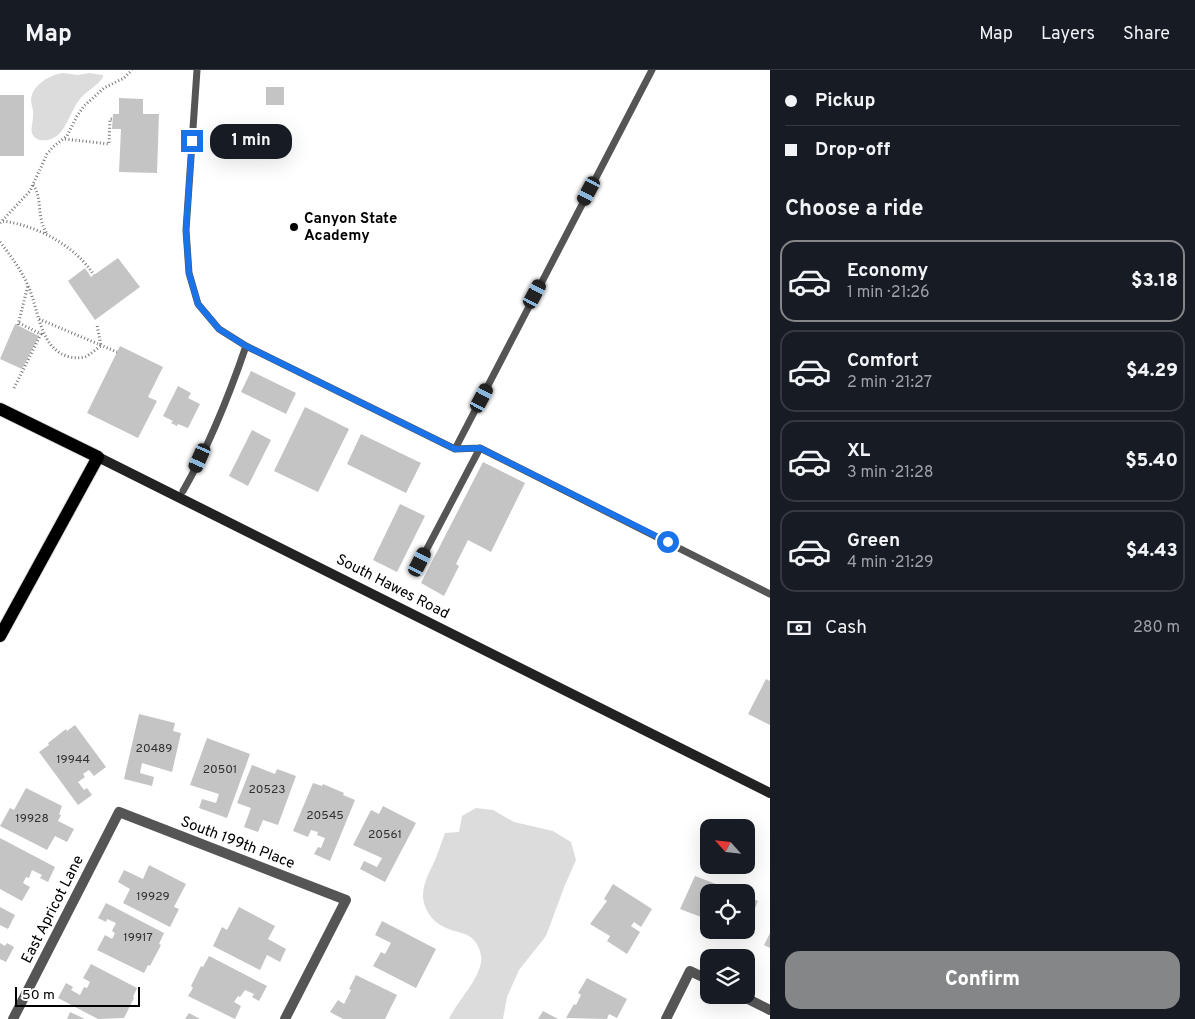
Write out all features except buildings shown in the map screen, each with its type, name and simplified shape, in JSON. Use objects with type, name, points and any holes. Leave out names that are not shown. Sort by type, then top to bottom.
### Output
[{"type":"main road","name":"South Hawes Road","points":[[0,409],[770,793]]},
{"type":"main road","points":[[0,636],[98,457]]},
{"type":"street","name":"South 199th Place","points":[[119,812],[346,900],[285,1019]]},
{"type":"street","name":"East Apricot Lane","points":[[13,1019],[119,812]]},
{"type":"street","points":[[666,1019],[690,971],[700,976]]},
{"type":"street","points":[[755,1002],[770,1010]]},
{"type":"lane","points":[[197,70],[186,230],[189,273],[198,304],[219,329],[246,346],[455,449],[480,448],[770,594]]},
{"type":"lane","points":[[455,449],[652,70]]},
{"type":"lane","points":[[183,491],[192,476],[232,389],[246,346]]},
{"type":"lane","points":[[420,562],[480,448]]},
{"type":"path","points":[[1,222],[24,199],[48,154],[53,147],[65,139],[76,116],[84,106],[104,88],[124,78],[132,70]]},
{"type":"path","points":[[65,139],[109,144],[110,119],[112,119]]},
{"type":"path","points":[[33,185],[38,197],[40,216],[48,235]]},
{"type":"path","points":[[1,222],[22,225],[48,235],[83,259],[94,275]]},
{"type":"path","points":[[0,242],[28,285],[39,319],[51,345],[60,354],[73,358],[86,356],[101,346]]},
{"type":"path","points":[[14,388],[41,334],[18,324],[28,285]]},
{"type":"path","points":[[39,319],[117,352]]},
{"type":"path","points":[[97,325],[101,346]]},
{"type":"shaded area","points":[[63,73],[78,75],[89,73],[103,75],[103,77],[80,99],[64,127],[55,138],[39,140],[35,138],[32,132],[32,95],[38,85],[47,78]]},
{"type":"shaded area","points":[[476,808],[493,810],[514,822],[553,831],[571,842],[576,860],[546,936],[519,970],[507,997],[503,1019],[449,1019],[479,971],[481,956],[477,944],[472,938],[446,928],[432,918],[424,904],[423,892],[445,833],[459,832],[462,816]]},
{"type":"place","name":"Canyon State Academy","points":[[294,227]]},
{"type":"route","points":[[192,141],[186,230],[189,273],[198,304],[219,329],[246,346],[455,449],[480,448],[668,542]]}]
